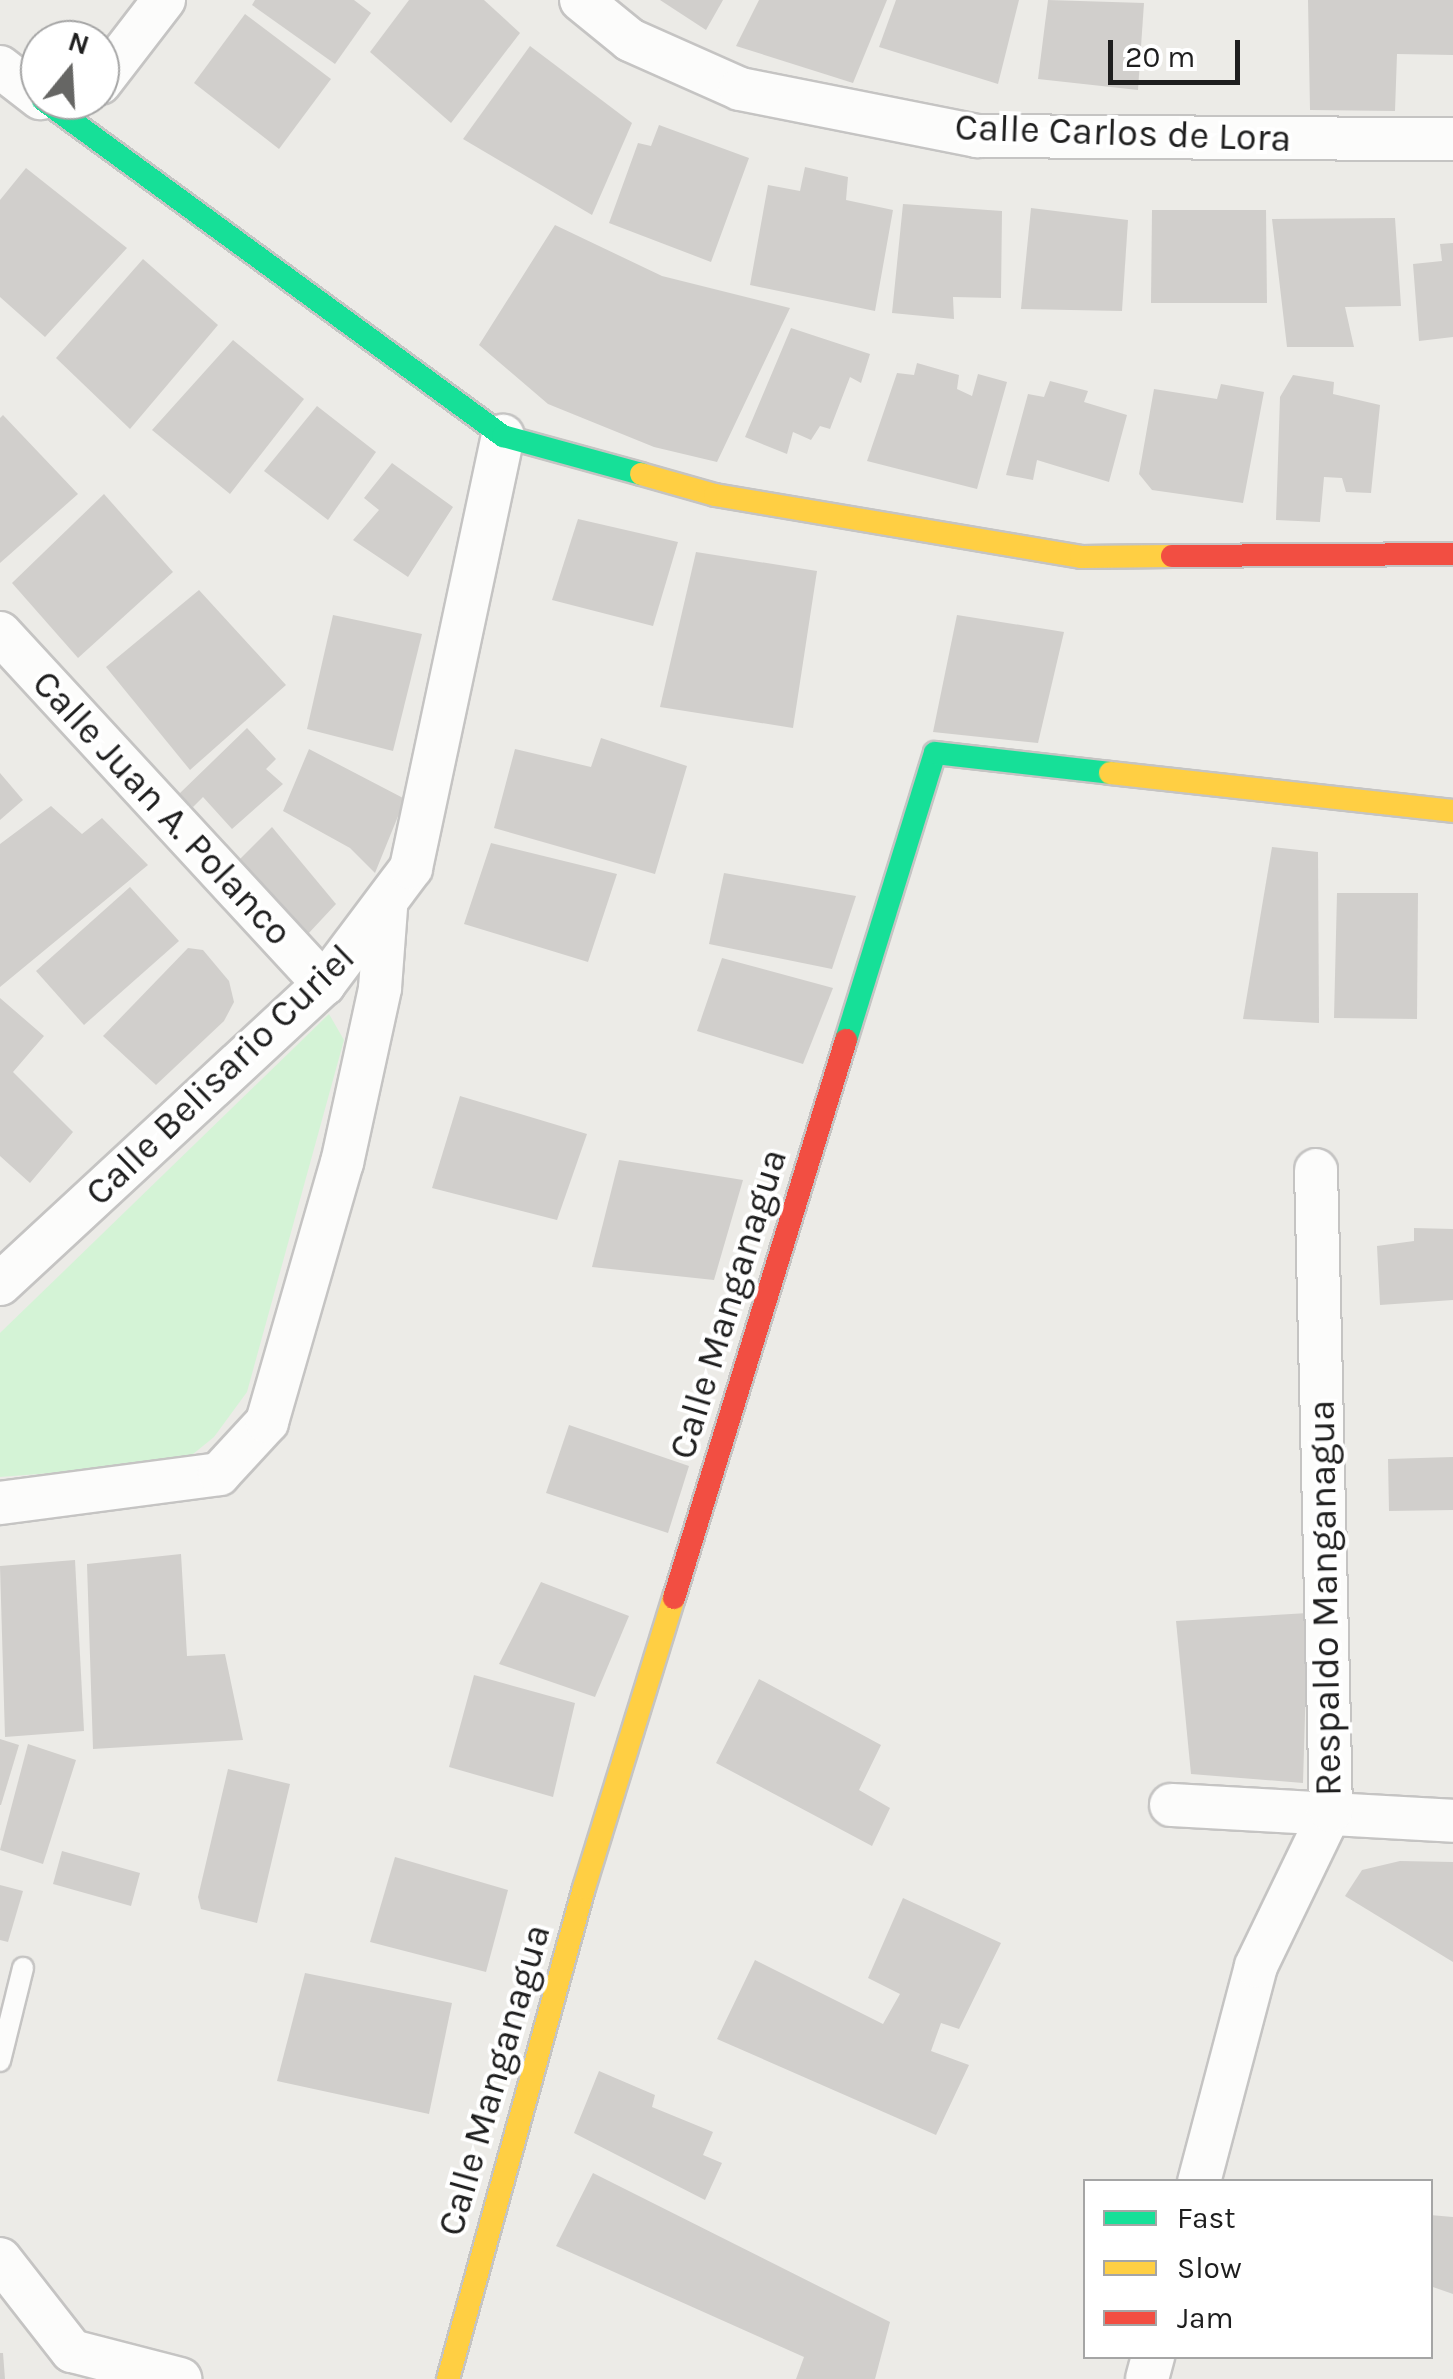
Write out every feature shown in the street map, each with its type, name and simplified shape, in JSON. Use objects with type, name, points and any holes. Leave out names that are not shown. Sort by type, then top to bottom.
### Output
[{"type":"street","points":[[120,57],[164,0]]},
{"type":"street","name":"Calle Carlos de Lora","points":[[581,0],[630,40],[740,89],[977,136],[1453,139]]},
{"type":"street","points":[[80,120],[503,436],[714,495],[1082,557],[1453,554]]},
{"type":"street","name":"Calle Belisario Curiel","points":[[0,1284],[324,984],[386,908],[411,868],[503,436]]},
{"type":"street","name":"Calle Juan A. Polanco","points":[[0,633],[324,984]]},
{"type":"street","name":"Calle Manganagua","points":[[448,2379],[584,1888],[935,753],[1453,810]]},
{"type":"street","points":[[0,1503],[219,1474],[267,1422],[342,1164],[380,988],[386,908]]},
{"type":"street","name":"Respaldo Manganagua","points":[[1199,2179],[1256,1966],[1331,1811],[1316,1170]]},
{"type":"street","points":[[1171,1805],[1331,1811],[1453,1821]]},
{"type":"street","points":[[0,2259],[72,2351],[180,2379]]},
{"type":"lane","points":[[0,2061],[23,1968]]},
{"type":"green space","points":[[329,1014],[344,1040],[247,1392],[214,1437],[182,1463],[0,1477],[0,1333]]},
{"type":"building","points":[[255,0],[354,0],[371,13],[335,64],[252,5]]},
{"type":"building","points":[[409,0],[484,0],[520,33],[451,123],[370,52]]},
{"type":"building","points":[[660,0],[723,0],[706,30]]},
{"type":"building","points":[[759,0],[887,0],[853,83],[736,46]]},
{"type":"building","points":[[896,0],[1019,0],[998,84],[879,47]]},
{"type":"building","points":[[1048,0],[1144,3],[1138,90],[1038,79]]},
{"type":"building","points":[[1308,0],[1453,0],[1453,55],[1397,54],[1395,111],[1310,110]]},
{"type":"building","points":[[245,14],[331,79],[279,149],[194,83]]},
{"type":"building","points":[[530,46],[632,123],[592,215],[463,139]]},
{"type":"building","points":[[659,125],[749,158],[711,262],[609,223],[638,143],[651,146]]},
{"type":"building","points":[[805,167],[848,177],[846,200],[893,210],[875,311],[750,285],[768,185],[800,191]]},
{"type":"building","points":[[26,168],[127,248],[45,337],[0,297],[0,200]]},
{"type":"building","points":[[903,204],[1002,211],[1001,298],[953,297],[954,319],[892,313]]},
{"type":"building","points":[[1031,208],[1128,220],[1122,311],[1021,309]]},
{"type":"building","points":[[1152,210],[1266,210],[1267,303],[1151,303]]},
{"type":"building","points":[[1395,218],[1401,306],[1345,307],[1354,347],[1287,347],[1272,219]]},
{"type":"building","points":[[555,225],[662,276],[790,308],[717,462],[654,447],[548,404],[479,345]]},
{"type":"building","points":[[1453,243],[1453,337],[1419,341],[1413,264],[1442,261],[1440,244]]},
{"type":"building","points":[[143,259],[218,325],[130,429],[56,358]]},
{"type":"building","points":[[791,328],[870,354],[861,383],[850,377],[830,429],[820,426],[811,440],[793,432],[787,454],[745,437]]},
{"type":"building","points":[[233,340],[304,399],[230,494],[152,430]]},
{"type":"building","points":[[917,363],[959,375],[957,389],[972,396],[978,374],[1007,382],[977,489],[867,461],[897,373],[914,375]]},
{"type":"building","points":[[1293,375],[1334,382],[1333,394],[1380,405],[1371,493],[1346,492],[1342,478],[1324,477],[1320,522],[1276,520],[1280,397]]},
{"type":"building","points":[[1050,381],[1088,391],[1084,402],[1127,415],[1109,482],[1037,460],[1033,480],[1006,475],[1028,394],[1044,397]]},
{"type":"building","points":[[1221,384],[1264,392],[1243,503],[1152,490],[1139,474],[1154,389],[1217,399]]},
{"type":"building","points":[[317,406],[376,452],[328,520],[264,471]]},
{"type":"building","points":[[3,415],[78,494],[0,563],[0,418]]},
{"type":"building","points":[[392,463],[453,507],[408,577],[353,540],[379,510],[364,498]]},
{"type":"building","points":[[104,494],[173,572],[78,658],[12,583]]},
{"type":"building","points":[[578,519],[678,542],[653,626],[552,600]]},
{"type":"building","points":[[696,552],[817,571],[793,728],[660,707]]},
{"type":"building","points":[[199,590],[286,685],[190,770],[106,667]]},
{"type":"building","points":[[333,615],[422,634],[393,751],[307,729]]},
{"type":"building","points":[[957,615],[1064,632],[1038,743],[933,732]]},
{"type":"building","points":[[247,728],[276,759],[266,769],[283,784],[232,829],[203,797],[193,807],[179,794]]},
{"type":"building","points":[[601,738],[687,766],[655,874],[494,828],[515,749],[591,767]]},
{"type":"building","points":[[309,749],[405,799],[375,873],[350,848],[283,811]]},
{"type":"building","points":[[0,773],[23,800],[0,820]]},
{"type":"building","points":[[51,806],[82,834],[102,818],[148,865],[0,987],[0,844]]},
{"type":"building","points":[[272,827],[336,904],[307,935],[234,865]]},
{"type":"building","points":[[491,843],[617,874],[588,962],[464,924]]},
{"type":"building","points":[[1272,847],[1318,852],[1319,1023],[1243,1019]]},
{"type":"building","points":[[724,873],[856,896],[832,969],[709,944]]},
{"type":"building","points":[[130,887],[179,941],[84,1025],[36,971]]},
{"type":"building","points":[[1337,893],[1418,893],[1417,1019],[1334,1018]]},
{"type":"building","points":[[188,948],[203,950],[229,981],[234,1002],[224,1021],[156,1085],[103,1036]]},
{"type":"building","points":[[722,958],[833,988],[803,1064],[697,1031]]},
{"type":"building","points":[[0,998],[44,1036],[13,1072],[73,1132],[30,1183],[0,1156]]},
{"type":"building","points":[[460,1096],[587,1134],[557,1220],[432,1188]]},
{"type":"building","points":[[619,1160],[743,1180],[714,1280],[592,1267]]},
{"type":"building","points":[[1414,1228],[1453,1229],[1453,1300],[1380,1305],[1377,1246],[1414,1241]]},
{"type":"building","points":[[569,1425],[689,1466],[668,1533],[546,1493]]},
{"type":"building","points":[[1453,1457],[1453,1510],[1389,1511],[1388,1459]]},
{"type":"building","points":[[181,1554],[187,1656],[225,1654],[243,1740],[93,1749],[87,1564]]},
{"type":"building","points":[[75,1560],[84,1731],[5,1737],[0,1566]]},
{"type":"building","points":[[541,1582],[629,1616],[595,1697],[499,1664]]},
{"type":"building","points":[[1308,1613],[1303,1783],[1191,1774],[1176,1621]]},
{"type":"building","points":[[474,1675],[575,1703],[553,1797],[449,1767]]},
{"type":"building","points":[[759,1679],[881,1745],[859,1790],[890,1808],[872,1846],[716,1763]]},
{"type":"building","points":[[0,1739],[19,1745],[1,1805],[0,1805]]},
{"type":"building","points":[[28,1744],[76,1760],[43,1864],[0,1850]]},
{"type":"building","points":[[228,1769],[290,1784],[257,1923],[201,1909],[198,1897]]},
{"type":"building","points":[[62,1851],[140,1873],[131,1906],[53,1884]]},
{"type":"building","points":[[395,1857],[508,1890],[486,1972],[370,1942]]},
{"type":"building","points":[[1400,1861],[1453,1862],[1453,1962],[1345,1896],[1362,1870]]},
{"type":"building","points":[[0,1885],[23,1891],[8,1942],[0,1940]]},
{"type":"building","points":[[903,1898],[1001,1943],[959,2029],[941,2023],[931,2051],[969,2065],[936,2135],[717,2039],[755,1960],[883,2024],[900,1994],[868,1978]]},
{"type":"building","points":[[305,1973],[452,2003],[429,2114],[277,2081]]},
{"type":"building","points":[[599,2071],[655,2095],[652,2107],[713,2132],[703,2155],[722,2163],[705,2200],[574,2133]]},
{"type":"building","points":[[593,2173],[890,2322],[875,2379],[796,2379],[804,2357],[556,2246]]},
{"type":"building","points":[[1433,2215],[1453,2217],[1453,2294],[1433,2287]]},
{"type":"building","points":[[3,2353],[5,2379],[0,2379]]},
{"type":"traffic: fast","points":[[70,120],[503,436],[641,474]]},
{"type":"traffic: fast","points":[[846,1040],[935,753],[1110,773]]},
{"type":"traffic: slow","points":[[641,474],[715,495],[1081,557],[1172,556]]},
{"type":"traffic: slow","points":[[1110,773],[1453,811]]},
{"type":"traffic: slow","points":[[448,2379],[584,1888],[674,1598]]},
{"type":"traffic: jam","points":[[1172,556],[1453,554]]},
{"type":"traffic: jam","points":[[674,1598],[846,1040]]}]
